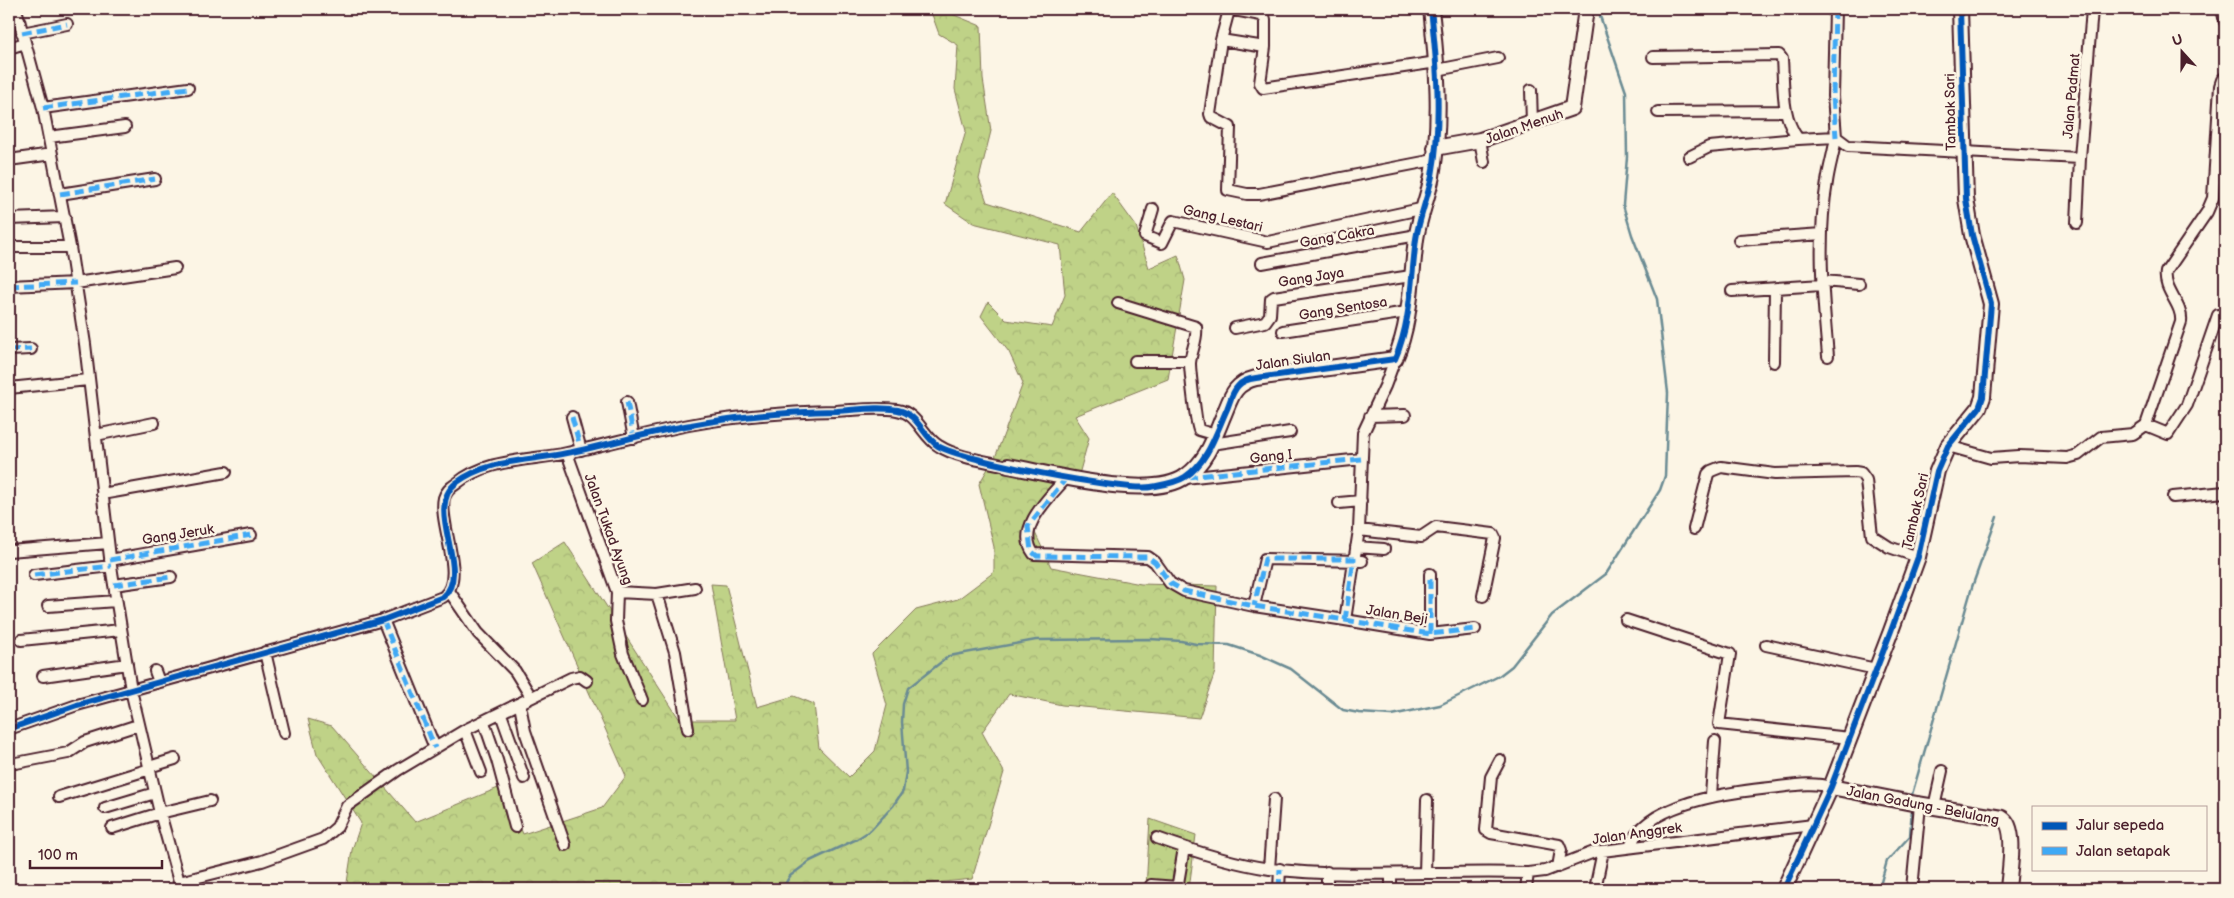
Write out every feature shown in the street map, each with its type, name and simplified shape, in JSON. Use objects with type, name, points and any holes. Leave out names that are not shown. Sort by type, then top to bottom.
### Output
[{"type":"street","points":[[16,9],[43,108],[65,217],[76,283],[96,435],[110,563],[141,750],[149,768],[180,886],[262,861],[323,839],[337,827],[347,806],[398,770],[465,730],[571,678],[580,676],[587,682]]},
{"type":"street","points":[[1435,154],[1259,194],[1231,191],[1227,185],[1230,127],[1210,114],[1221,40],[1229,9],[1264,16],[1265,47],[1260,84],[1266,88],[1437,66],[1453,69],[1498,58]]},
{"type":"street","points":[[1345,620],[1358,560],[1356,547],[1361,501],[1363,433],[1386,386],[1401,344],[1417,235],[1425,208],[1435,154],[1439,113],[1437,66],[1431,9]]},
{"type":"street","name":"Jalan Menuh","points":[[1435,154],[1572,108],[1586,9]]},
{"type":"street","points":[[1828,356],[1822,283],[1822,234],[1827,181],[1834,157],[1836,137],[1833,96],[1835,9]]},
{"type":"street","name":"Tambak Sari","points":[[1784,889],[1831,787],[1918,557],[1933,486],[1948,446],[1979,408],[1983,397],[1990,320],[1988,293],[1969,223],[1963,153],[1960,9]]},
{"type":"street","name":"Jalan Padmat","points":[[1836,137],[1848,146],[2080,158],[2092,9]]},
{"type":"street","points":[[2222,9],[2225,22]]},
{"type":"street","points":[[9,48],[24,38],[67,24]]},
{"type":"street","points":[[1221,40],[1265,47]]},
{"type":"street","points":[[1654,57],[1780,55],[1782,59],[1788,124],[1798,139]]},
{"type":"street","points":[[2151,427],[2181,322],[2181,312],[2166,283],[2166,272],[2207,212],[2220,182],[2224,78]]},
{"type":"street","points":[[43,108],[188,88]]},
{"type":"street","points":[[1531,90],[1532,123]]},
{"type":"street","points":[[1658,112],[1786,111]]},
{"type":"street","points":[[49,137],[125,127]]},
{"type":"street","points":[[1689,157],[1709,147],[1836,137]]},
{"type":"street","points":[[1480,140],[1484,162]]},
{"type":"street","points":[[9,160],[52,154]]},
{"type":"street","points":[[2077,223],[2080,158]]},
{"type":"street","points":[[60,194],[155,179]]},
{"type":"street","name":"Gang Lestari","points":[[1153,209],[1145,236],[1162,243],[1173,221],[1268,242],[1425,208]]},
{"type":"street","points":[[9,220],[65,217]]},
{"type":"street","points":[[1738,240],[1822,234]]},
{"type":"street","name":"Gang Cakra","points":[[1262,263],[1417,235]]},
{"type":"street","points":[[9,247],[70,247]]},
{"type":"street","points":[[9,286],[76,283],[175,268]]},
{"type":"street","name":"Gang Jaya","points":[[1235,328],[1265,322],[1270,315],[1271,299],[1274,297],[1411,276]]},
{"type":"street","points":[[1732,291],[1775,289],[1822,283],[1859,284]]},
{"type":"street","points":[[1774,362],[1775,289]]},
{"type":"street","points":[[1118,303],[1131,309],[1194,326],[1196,332],[1190,361],[1197,428],[1214,440],[1290,432]]},
{"type":"street","name":"Gang Sentosa","points":[[1283,331],[1407,312]]},
{"type":"street","points":[[1948,446],[1991,458],[2019,456],[2067,458],[2078,455],[2101,437],[2133,434],[2151,427],[2165,434],[2171,433],[2187,405],[2218,315]]},
{"type":"street","points":[[9,350],[31,349]]},
{"type":"street","name":"Jalan Siulan","points":[[1185,478],[1202,461],[1214,440],[1236,388],[1247,380],[1395,359]]},
{"type":"street","points":[[1135,361],[1190,361]]},
{"type":"street","points":[[9,388],[88,380]]},
{"type":"street","points":[[627,402],[634,438]]},
{"type":"street","points":[[530,697],[515,670],[478,633],[449,591],[452,565],[444,508],[448,491],[463,478],[498,465],[567,453],[712,421],[824,411],[886,409],[906,412],[937,446],[988,462],[1067,477],[1141,488],[1185,478]]},
{"type":"street","points":[[1370,416],[1405,415]]},
{"type":"street","points":[[572,417],[581,450]]},
{"type":"street","points":[[96,435],[154,422]]},
{"type":"street","name":"Jalan Tukad Ayung","points":[[567,453],[617,592],[616,622],[621,646],[628,670],[642,700]]},
{"type":"street","name":"Gang I","points":[[1185,478],[1361,459]]},
{"type":"street","points":[[1694,529],[1708,474],[1714,469],[1721,467],[1775,474],[1855,472],[1864,476],[1866,480],[1872,536],[1889,547],[1918,557]]},
{"type":"street","points":[[102,494],[226,472]]},
{"type":"street","name":"Jalan Beji","points":[[1067,477],[1030,521],[1031,550],[1034,554],[1148,557],[1155,562],[1170,583],[1184,591],[1254,606],[1430,634],[1475,629]]},
{"type":"street","points":[[2173,497],[2225,492]]},
{"type":"street","points":[[1339,502],[1361,501]]},
{"type":"street","points":[[1359,530],[1421,537],[1436,527],[1493,534],[1495,538],[1483,596]]},
{"type":"street","name":"Gang Jeruk","points":[[34,575],[110,563],[250,535]]},
{"type":"street","points":[[9,551],[108,543]]},
{"type":"street","points":[[1356,547],[1384,549]]},
{"type":"street","points":[[1254,606],[1265,558],[1358,560]]},
{"type":"street","points":[[1430,574],[1430,634]]},
{"type":"street","points":[[114,585],[171,577]]},
{"type":"street","points":[[617,592],[657,594],[695,588]]},
{"type":"street","points":[[9,729],[77,705],[384,620],[440,599],[449,591]]},
{"type":"street","points":[[657,594],[675,652],[688,730]]},
{"type":"street","points":[[48,606],[116,601]]},
{"type":"street","points":[[384,620],[435,748]]},
{"type":"street","points":[[1626,620],[1730,654],[1719,724],[1850,738]]},
{"type":"street","points":[[21,640],[121,630]]},
{"type":"street","points":[[1766,645],[1876,669]]},
{"type":"street","points":[[265,652],[284,733]]},
{"type":"street","points":[[43,676],[127,664]]},
{"type":"street","points":[[155,670],[159,682]]},
{"type":"street","points":[[520,704],[525,731],[565,845]]},
{"type":"street","points":[[501,714],[524,778]]},
{"type":"street","points":[[484,722],[497,760],[515,826]]},
{"type":"street","points":[[16,763],[68,753],[85,742],[138,725]]},
{"type":"street","points":[[465,730],[481,772]]},
{"type":"street","points":[[1711,795],[1715,741]]},
{"type":"street","points":[[59,798],[175,759]]},
{"type":"street","points":[[1500,760],[1491,777],[1486,830],[1491,833],[1559,845],[1561,850],[1558,867]]},
{"type":"street","points":[[1934,807],[1942,771]]},
{"type":"street","points":[[1630,847],[1639,831],[1656,819],[1682,805],[1711,795],[1813,783],[1831,787]]},
{"type":"street","name":"Jalan Gadung - Belulang","points":[[1831,787],[1914,804],[1999,816],[2006,820],[2011,836],[2008,889]]},
{"type":"street","points":[[105,808],[156,794]]},
{"type":"street","points":[[1269,869],[1274,799]]},
{"type":"street","points":[[1425,873],[1427,800]]},
{"type":"street","points":[[112,828],[160,813],[210,801]]},
{"type":"street","points":[[1912,889],[1914,804]]},
{"type":"street","name":"Jalan Anggrek","points":[[1157,838],[1184,848],[1269,869],[1392,875],[1425,873],[1528,873],[1558,867],[1580,856],[1603,851],[1813,825]]},
{"type":"street","points":[[1151,885],[1177,888],[1184,848]]},
{"type":"street","points":[[1595,889],[1603,851]]},
{"type":"street","points":[[1279,889],[1280,869]]},
{"type":"street","points":[[1327,872],[1327,889]]},
{"type":"street","points":[[1526,889],[1528,873]]},
{"type":"street","points":[[1391,889],[1392,875]]},
{"type":"green space","points":[[930,9],[946,9],[947,12],[981,26],[983,79],[991,131],[979,179],[987,202],[1081,232],[1112,193],[1136,226],[1149,268],[1178,255],[1185,280],[1168,379],[1075,416],[1089,438],[1080,471],[1030,522],[1051,567],[1141,584],[1217,586],[1215,672],[1199,718],[1062,705],[1009,694],[982,732],[1004,772],[972,879],[880,889],[346,889],[352,850],[361,823],[317,754],[308,719],[332,726],[415,822],[503,786],[523,834],[602,808],[626,776],[532,563],[565,542],[680,720],[735,720],[711,584],[726,585],[757,707],[794,696],[814,704],[819,748],[849,777],[875,751],[887,705],[872,654],[916,610],[958,599],[994,572],[994,547],[979,484],[996,455],[1023,383],[1009,352],[981,316],[988,302],[1006,320],[1052,327],[1065,295],[1060,245],[973,223],[945,204],[966,131],[955,89],[958,45],[939,34]]},
{"type":"green space","points":[[1150,819],[1196,835],[1189,889],[1146,889]]},
{"type":"waterway","points":[[782,889],[790,876],[810,861],[857,839],[871,830],[893,806],[903,791],[906,772],[902,722],[903,704],[908,688],[949,656],[1036,640],[1150,639],[1196,644],[1229,645],[1260,655],[1291,669],[1343,710],[1392,715],[1440,705],[1499,676],[1512,666],[1552,615],[1606,574],[1660,490],[1665,476],[1668,393],[1657,299],[1632,235],[1623,205],[1627,157],[1626,92],[1600,16],[1601,9]]},
{"type":"waterway","points":[[1911,798],[1972,587],[1997,517]]},
{"type":"waterway","points":[[1879,889],[1887,861],[1910,836],[1912,808]]},
{"type":"marked path","points":[[1835,9],[1833,96],[1836,137]]},
{"type":"marked path","points":[[22,33],[67,24]]},
{"type":"marked path","points":[[43,108],[188,88]]},
{"type":"marked path","points":[[60,194],[155,179]]},
{"type":"marked path","points":[[9,286],[76,283]]},
{"type":"marked path","points":[[9,350],[31,349]]},
{"type":"marked path","points":[[627,402],[634,438]]},
{"type":"marked path","points":[[572,417],[581,450]]},
{"type":"marked path","points":[[1187,477],[1361,459]]},
{"type":"marked path","points":[[1067,477],[1028,526],[1031,551],[1037,556],[1148,557],[1155,562],[1170,583],[1184,591],[1254,606],[1345,620],[1354,559],[1265,559],[1254,606]]},
{"type":"marked path","points":[[110,560],[251,535]]},
{"type":"marked path","points":[[34,575],[111,566]]},
{"type":"marked path","points":[[1430,574],[1430,634]]},
{"type":"marked path","points":[[114,585],[171,577]]},
{"type":"marked path","points":[[383,620],[435,748]]},
{"type":"marked path","points":[[1345,620],[1430,634],[1475,629]]},
{"type":"marked path","points":[[1279,889],[1280,869]]},
{"type":"cycle path","points":[[9,729],[77,705],[383,620],[443,597],[451,586],[453,572],[452,556],[445,524],[444,508],[447,494],[456,483],[468,475],[495,465],[553,456],[675,428],[727,419],[782,413],[883,408],[898,410],[911,416],[938,446],[977,459],[1044,474],[1111,485],[1151,487],[1185,477],[1193,471],[1205,455],[1215,437],[1234,391],[1240,384],[1256,378],[1395,359],[1404,331],[1410,300],[1416,239],[1432,176],[1435,155],[1438,113],[1431,9]]},
{"type":"cycle path","points":[[1784,889],[1831,787],[1891,631],[1918,557],[1937,471],[1948,446],[1979,408],[1983,397],[1991,304],[1972,235],[1966,199],[1960,9]]}]
